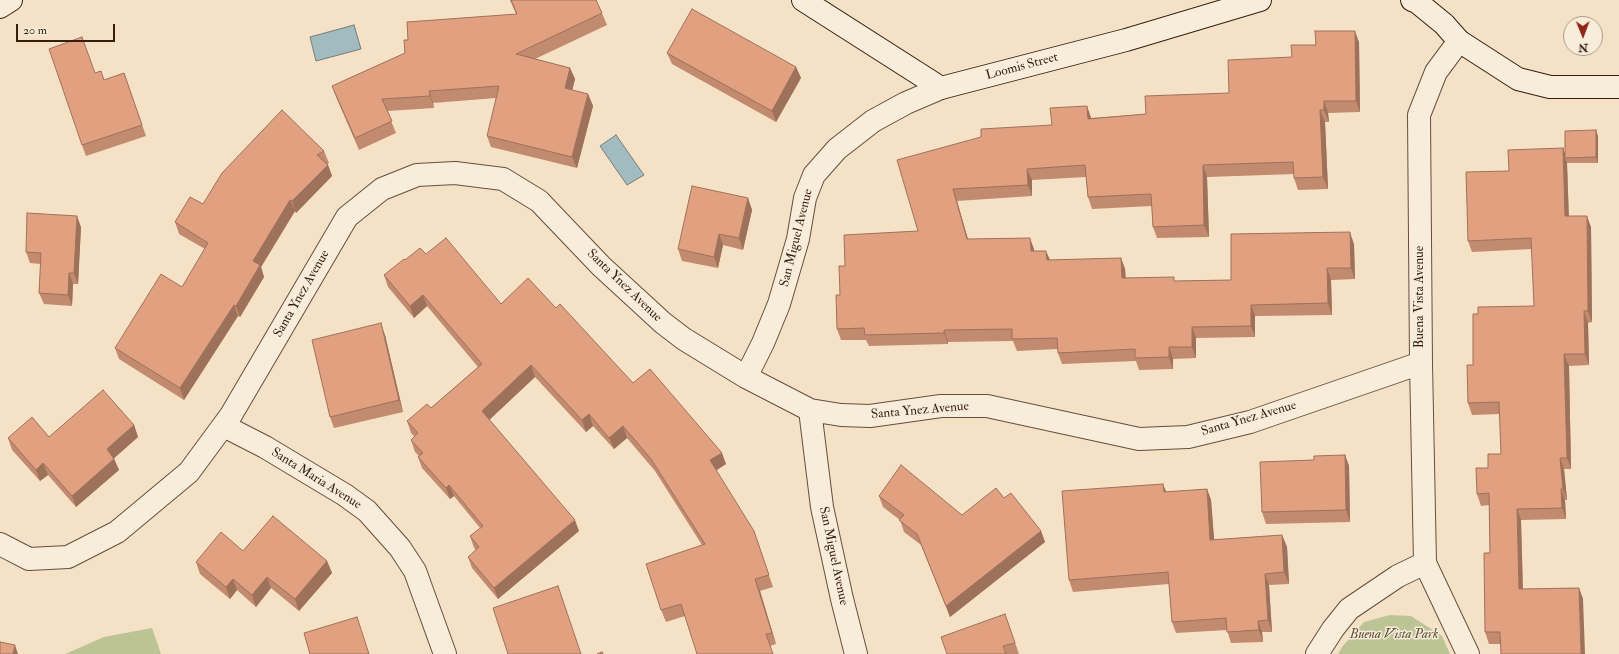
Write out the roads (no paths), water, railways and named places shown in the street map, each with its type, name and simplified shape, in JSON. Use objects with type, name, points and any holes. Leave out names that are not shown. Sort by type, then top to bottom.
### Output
[{"type":"street","points":[[0,7],[11,0]]},
{"type":"street","points":[[803,0],[941,88]]},
{"type":"street","name":"Loomis Street","points":[[941,88],[1126,40],[1260,0]]},
{"type":"street","points":[[1412,0],[1417,2],[1444,24],[1459,41],[1518,79],[1550,87],[1619,87]]},
{"type":"street","name":"Buena Vista Avenue","points":[[1459,41],[1436,72],[1419,115],[1421,363],[1425,563],[1468,654]]},
{"type":"street","name":"San Miguel Avenue","points":[[746,377],[763,343],[779,304],[798,238],[804,198],[814,174],[837,149],[873,121],[906,103],[941,88]]},
{"type":"street","name":"Santa Ynez Avenue","points":[[0,544],[29,560],[68,557],[117,532],[189,472],[224,426],[346,217],[382,189],[417,175],[455,173],[502,179],[539,201],[601,266],[663,323],[684,339],[746,377],[810,410],[841,415],[870,416],[940,406],[987,406],[1139,439],[1188,437],[1250,422],[1421,363]]},
{"type":"street","name":"San Miguel Avenue","points":[[810,410],[822,507],[842,599],[856,654]]},
{"type":"street","name":"Santa Maria Avenue","points":[[224,426],[265,447],[345,495],[367,511],[400,548],[415,571],[445,654]]},
{"type":"street","points":[[1317,654],[1332,629],[1349,610],[1398,576],[1425,563]]},
{"type":"water","points":[[354,25],[361,49],[316,61],[310,37]]},
{"type":"water","points":[[616,135],[644,175],[627,185],[600,146]]},
{"type":"park label","name":"Buena Vista Park","points":[[1394,635]]}]
